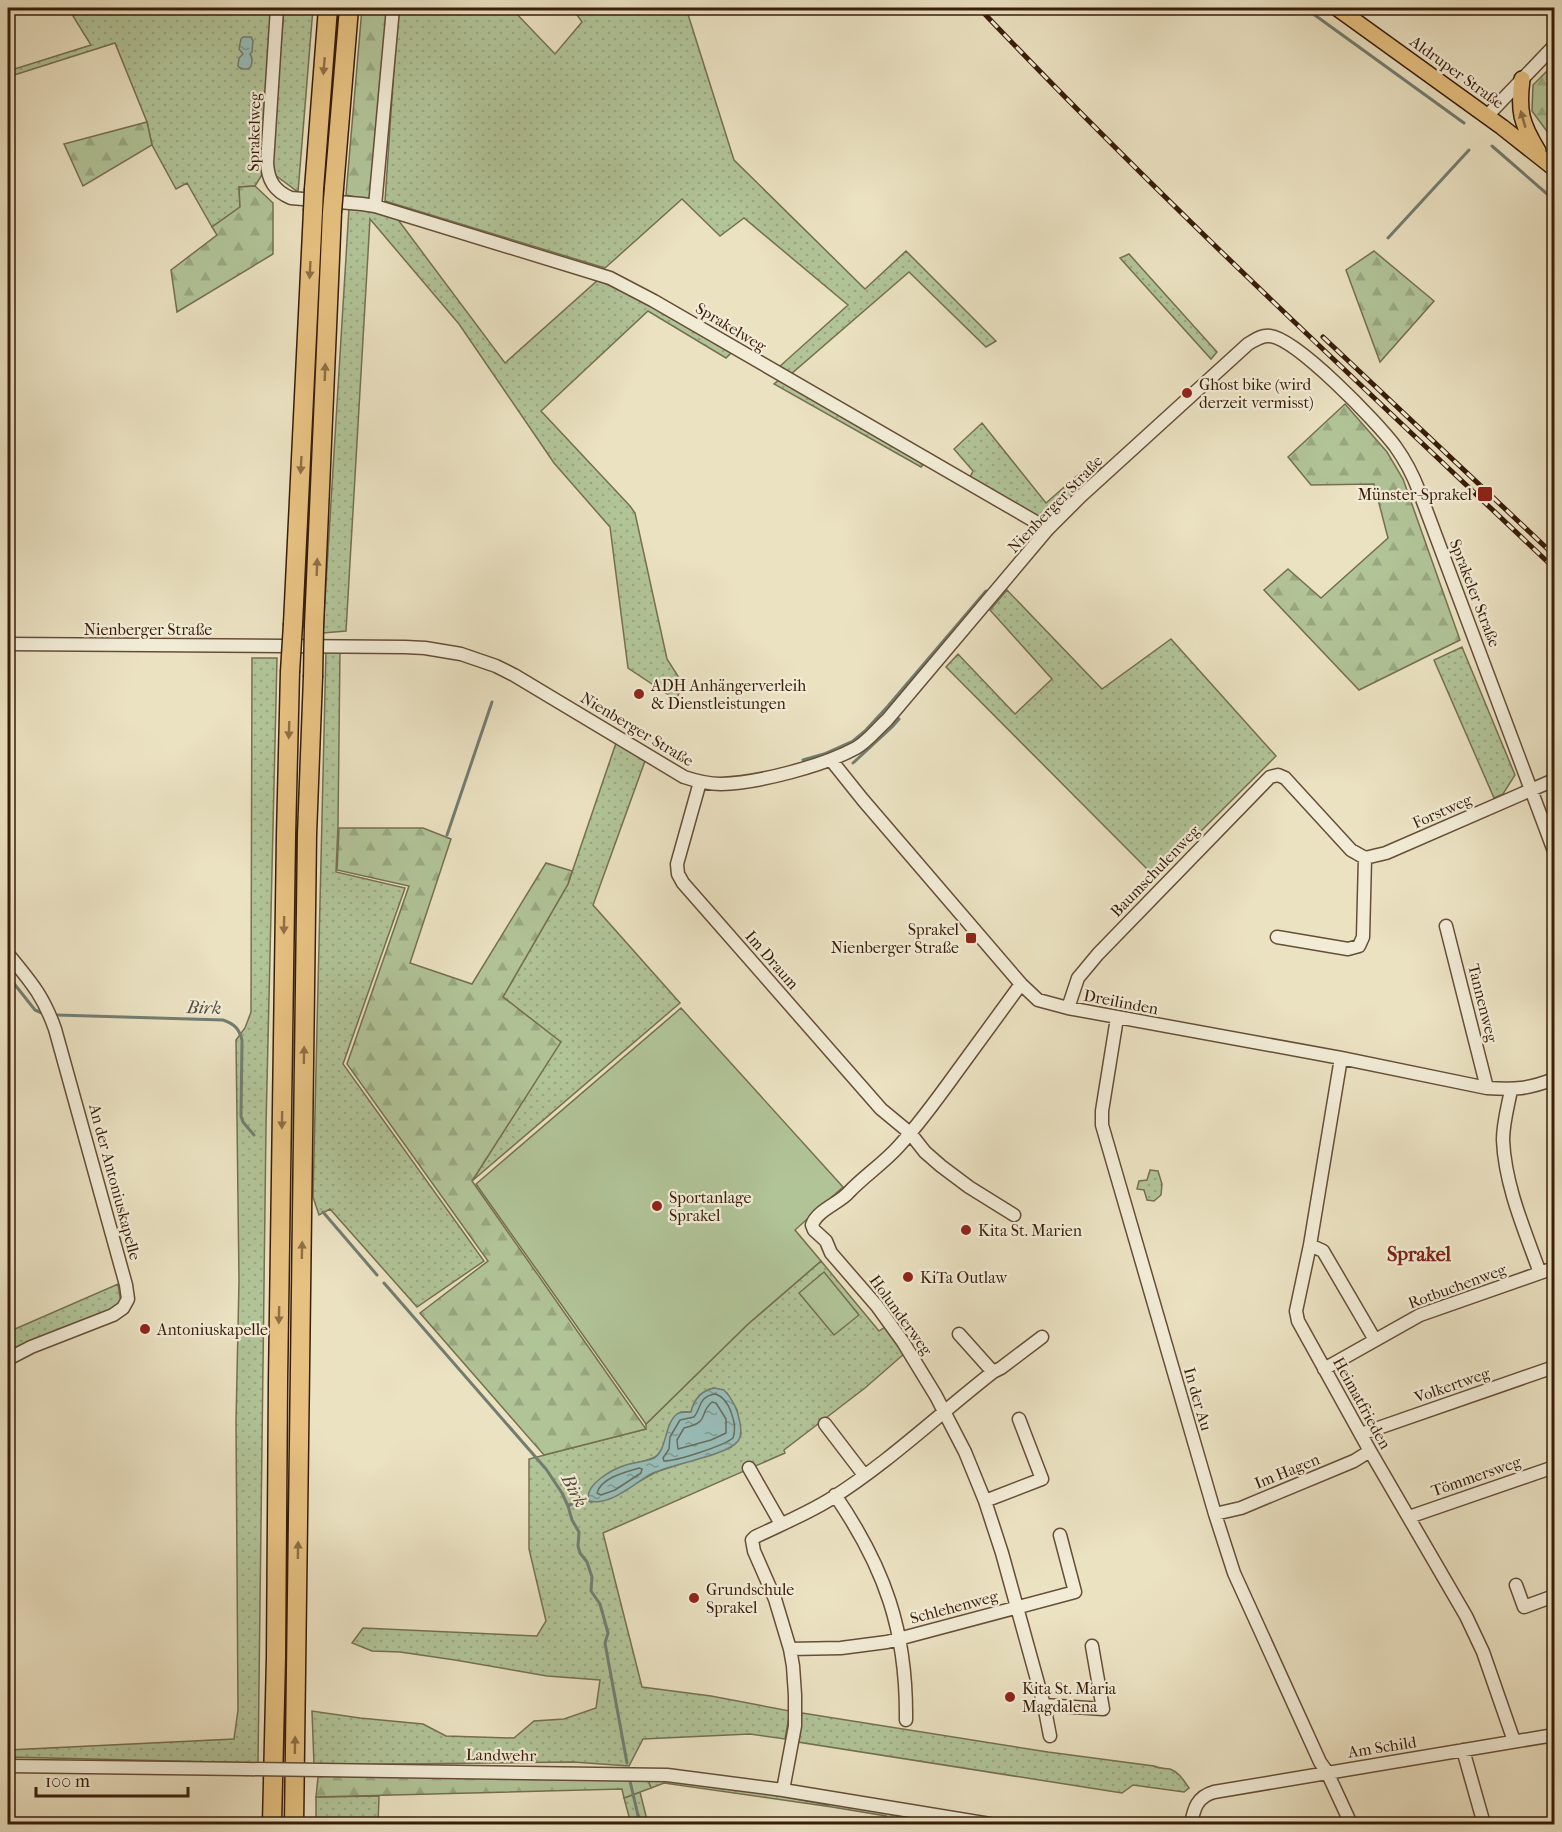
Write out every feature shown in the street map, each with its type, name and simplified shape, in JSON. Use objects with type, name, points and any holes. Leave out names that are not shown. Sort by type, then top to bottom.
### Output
[{"type":"highway","points":[[272,1824],[285,860],[290,672],[314,189],[328,8]]},
{"type":"highway","points":[[294,1824],[307,835],[332,212],[348,8]]},
{"type":"main road","name":"Aldruper Straße","points":[[1337,8],[1487,116],[1554,168]]},
{"type":"main road","points":[[1522,79],[1520,101],[1522,119],[1541,156]]},
{"type":"street","name":"Sprakelweg","points":[[277,8],[267,163],[270,182],[276,190],[291,198],[375,207],[610,278],[654,301],[1048,529]]},
{"type":"street","points":[[375,207],[393,8]]},
{"type":"street","points":[[1487,116],[1554,48]]},
{"type":"street","name":"Nienberger Straße","points":[[8,644],[405,647],[444,651],[476,659],[514,675],[684,777],[700,782],[737,783],[831,760],[858,747],[887,720],[1048,529],[1081,496],[1248,344],[1265,336],[1279,339],[1324,372]]},
{"type":"street","name":"Sprakeler Straße","points":[[1324,372],[1384,432],[1405,460],[1412,474],[1554,851]]},
{"type":"street","name":"Dreilinden","points":[[831,760],[1021,984],[1038,999],[1117,1018],[1341,1058],[1487,1088],[1511,1090],[1533,1087],[1554,1079]]},
{"type":"street","name":"Baumschulenweg","points":[[1068,1008],[1078,978],[1098,954],[1270,777],[1278,775],[1285,778],[1351,850],[1365,858]]},
{"type":"street","name":"Forstweg","points":[[1365,858],[1386,853],[1554,780]]},
{"type":"street","name":"Im Draum","points":[[700,782],[678,858],[676,869],[680,879],[881,1109],[910,1133],[925,1152],[941,1166],[969,1187],[1014,1215]]},
{"type":"street","points":[[1277,937],[1348,949],[1359,946],[1363,937],[1365,858]]},
{"type":"street","name":"Tannenweg","points":[[1446,926],[1487,1088]]},
{"type":"street","name":"An der Antoniuskapelle","points":[[8,954],[40,993],[55,1029],[114,1237],[128,1299],[123,1308],[113,1315],[31,1347],[8,1359]]},
{"type":"street","points":[[910,1133],[1021,984]]},
{"type":"street","name":"In der Au","points":[[1117,1018],[1101,1111],[1102,1125],[1234,1573],[1320,1762],[1351,1824]]},
{"type":"street","name":"Heimatfrieden","points":[[1341,1058],[1310,1245],[1296,1311],[1298,1321],[1466,1616],[1483,1652],[1514,1742]]},
{"type":"street","points":[[1511,1090],[1503,1140],[1514,1198],[1540,1273]]},
{"type":"street","name":"Holunderweg","points":[[910,1133],[897,1148],[856,1183],[847,1195],[814,1219],[812,1228],[819,1237],[826,1241],[831,1253],[877,1306],[903,1342],[945,1412],[965,1452],[985,1501],[1002,1553],[1044,1705],[1050,1736]]},
{"type":"street","points":[[1310,1245],[1323,1251],[1375,1340]]},
{"type":"street","name":"Rotbuchenweg","points":[[1324,1369],[1420,1315],[1554,1268]]},
{"type":"street","points":[[959,1334],[993,1372]]},
{"type":"street","points":[[783,1790],[795,1726],[793,1666],[775,1599],[752,1540],[835,1496],[945,1412],[993,1372],[1042,1337]]},
{"type":"street","name":"Volkertweg","points":[[1361,1434],[1554,1367]]},
{"type":"street","points":[[985,1501],[1042,1479],[1019,1419]]},
{"type":"street","points":[[825,1424],[864,1475]]},
{"type":"street","name":"Im Hagen","points":[[1215,1514],[1241,1508],[1354,1461],[1370,1451]]},
{"type":"street","name":"Tömmersweg","points":[[1409,1517],[1554,1467]]},
{"type":"street","points":[[749,1468],[781,1524]]},
{"type":"street","points":[[835,1496],[853,1522],[877,1567],[893,1611],[900,1639]]},
{"type":"street","points":[[1017,1608],[1075,1592],[1060,1535]]},
{"type":"street","points":[[1516,1585],[1524,1608],[1554,1596]]},
{"type":"street","name":"Schlehenweg","points":[[790,1648],[841,1648],[876,1644],[1017,1608]]},
{"type":"street","name":"Schlehenweg","points":[[900,1639],[905,1679],[906,1720]]},
{"type":"street","points":[[1044,1705],[1103,1709],[1092,1646]]},
{"type":"street","name":"Am Schild","points":[[1191,1824],[1196,1803],[1206,1794],[1214,1792],[1554,1735]]},
{"type":"street","points":[[1463,1750],[1484,1824]]},
{"type":"street","name":"Landwehr","points":[[8,1766],[667,1775],[783,1790],[990,1824]]},
{"type":"green space","points":[[68,8],[273,8],[263,173],[255,186],[239,187],[240,207],[212,227],[187,183],[176,189],[152,145],[147,122],[115,43],[8,77],[8,71],[91,45]]},
{"type":"green space","points":[[284,8],[313,8],[298,192],[271,172]]},
{"type":"green space","points":[[362,8],[388,8],[370,200],[346,195]]},
{"type":"green space","points":[[398,8],[511,8],[555,54],[582,22],[575,12],[567,8],[686,8],[734,160],[865,289],[906,251],[996,341],[986,347],[909,272],[791,374],[779,367],[848,305],[744,218],[720,236],[682,199],[605,268],[385,201]]},
{"type":"green space","points":[[1554,64],[1554,141],[1532,111],[1533,85]]},
{"type":"green space","points":[[147,122],[152,145],[83,186],[64,144]]},
{"type":"green space","points":[[255,186],[273,203],[273,254],[177,312],[171,270],[217,235],[212,227],[240,207],[239,187]]},
{"type":"green space","points":[[349,208],[376,211],[396,217],[505,363],[598,280],[651,305],[732,352],[726,358],[648,311],[541,411],[635,513],[667,659],[683,684],[676,700],[628,668],[610,527],[554,463],[459,324],[370,219],[346,631],[323,633]]},
{"type":"green space","points":[[1374,251],[1434,301],[1380,362],[1346,270]]},
{"type":"green space","points":[[1129,254],[1217,352],[1211,359],[1120,258]]},
{"type":"green space","points":[[779,380],[925,463],[921,467],[774,384]]},
{"type":"green space","points":[[1345,404],[1387,452],[1403,479],[1460,640],[1359,690],[1264,590],[1288,569],[1321,598],[1388,538],[1374,484],[1311,485],[1288,457]]},
{"type":"green space","points":[[982,423],[1046,503],[1094,461],[1102,468],[1047,521],[969,479],[973,471],[954,449]]},
{"type":"green space","points":[[1007,590],[1102,689],[1171,639],[1276,756],[1155,877],[946,667],[958,654],[1015,714],[1052,679],[990,610]]},
{"type":"green space","points":[[1462,647],[1515,775],[1503,794],[1494,798],[1434,660]]},
{"type":"green space","points":[[326,650],[340,650],[336,872],[405,888],[343,1064],[484,1261],[417,1307],[330,1209],[319,1215],[313,1197]]},
{"type":"green space","points":[[252,658],[277,658],[266,1126],[258,1763],[8,1757],[8,1750],[234,1739],[238,1710],[236,1422],[239,1281],[236,1040],[245,1028],[251,1012]]},
{"type":"green space","points":[[616,743],[645,761],[593,905],[680,1003],[472,1181],[560,1042],[503,997],[568,884]]},
{"type":"green space","points":[[339,828],[423,828],[451,839],[410,963],[472,984],[546,863],[572,871],[568,884],[503,997],[561,1042],[472,1181],[646,1429],[544,1455],[420,1313],[488,1261],[347,1064],[409,886],[337,870]]},
{"type":"green space","name":"Sportanlage Sprakel","points":[[681,1008],[843,1187],[795,1230],[821,1261],[748,1324],[646,1424],[476,1184]]},
{"type":"green space","points":[[1150,1170],[1158,1171],[1162,1184],[1161,1195],[1154,1201],[1147,1200],[1144,1190],[1137,1189],[1139,1181],[1147,1180]]},
{"type":"green space","points":[[821,1261],[879,1331],[885,1327],[904,1354],[865,1388],[784,1450],[785,1453],[603,1533],[642,1687],[711,1696],[790,1711],[785,1739],[750,1734],[643,1739],[629,1766],[573,1762],[314,1765],[312,1711],[423,1724],[446,1736],[514,1738],[534,1721],[564,1719],[596,1708],[600,1680],[547,1676],[400,1652],[372,1651],[352,1643],[363,1628],[537,1636],[546,1621],[529,1549],[529,1459],[646,1429],[646,1424],[748,1324]],"holes":[[[714,1388],[727,1393],[737,1410],[741,1434],[731,1447],[656,1472],[609,1498],[589,1501],[591,1489],[601,1478],[627,1465],[655,1457],[662,1449],[681,1412],[691,1412],[701,1394]]]},
{"type":"green space","points":[[824,1272],[859,1315],[834,1335],[799,1293]]},
{"type":"green space","points":[[118,1284],[121,1304],[8,1352],[8,1332]]},
{"type":"green space","points":[[802,1713],[1170,1769],[1179,1774],[1189,1788],[1184,1792],[1133,1785],[1122,1793],[798,1742]]},
{"type":"green space","points":[[333,1774],[645,1779],[651,1788],[624,1798],[622,1789],[316,1797],[318,1777]]},
{"type":"green space","points":[[655,1777],[828,1805],[834,1803],[971,1824],[943,1824],[897,1817],[898,1824],[887,1824],[886,1816],[832,1807],[664,1783],[651,1788],[645,1779]]},
{"type":"green space","points":[[640,1792],[648,1824],[631,1824],[624,1798]]},
{"type":"green space","points":[[379,1796],[378,1824],[316,1824],[316,1797]]},
{"type":"water","points":[[243,37],[251,37],[253,41],[250,54],[252,62],[248,69],[241,69],[238,66],[239,58],[243,54],[239,49]]},
{"type":"water","points":[[714,1388],[724,1390],[734,1405],[741,1428],[738,1441],[722,1451],[651,1474],[614,1497],[597,1502],[589,1501],[590,1489],[600,1478],[626,1465],[658,1455],[673,1418],[682,1412],[691,1412],[698,1397]]},
{"type":"waterway","points":[[1305,8],[1464,123]]},
{"type":"waterway","points":[[1492,146],[1554,200]]},
{"type":"waterway","points":[[1388,238],[1469,150]]},
{"type":"waterway","points":[[803,760],[824,754],[853,741],[865,731],[986,591]]},
{"type":"waterway","points":[[447,835],[492,702]]},
{"type":"waterway","points":[[853,763],[899,719]]},
{"type":"waterway","name":"Birk","points":[[8,976],[35,1010],[42,1013]]},
{"type":"waterway","name":"Birk","points":[[57,1015],[223,1020],[231,1023],[238,1030],[242,1040],[241,1116],[254,1135]]},
{"type":"waterway","name":"Birk","points":[[323,1212],[377,1275]]},
{"type":"waterway","name":"Birk","points":[[384,1283],[546,1469],[562,1493],[579,1532],[580,1553],[587,1562],[592,1577],[591,1591],[600,1604],[608,1633],[605,1643],[627,1763]]},
{"type":"waterway","points":[[569,1505],[587,1499]]},
{"type":"waterway","name":"Birk","points":[[630,1781],[640,1824]]},
{"type":"railway","points":[[979,8],[1191,222],[1554,568]]},
{"type":"railway","points":[[1323,337],[1554,555]]},
{"type":"place","name":"Ghost bike (wird derzeit vermisst)","points":[[1187,393]]},
{"type":"place","name":"Münster-Sprakel","points":[[1485,494]]},
{"type":"place","name":"ADH Anhängerverleih & Dienstleistungen","points":[[639,694]]},
{"type":"place","name":"Sprakel Nienberger Straße","points":[[971,938]]},
{"type":"place","name":"Sportanlage Sprakel","points":[[657,1206]]},
{"type":"place","name":"Kita St. Marien","points":[[966,1230]]},
{"type":"place","name":"KiTa Outlaw","points":[[908,1277]]},
{"type":"place","name":"Antoniuskapelle","points":[[145,1329]]},
{"type":"place","name":"Grundschule Sprakel","points":[[694,1598]]},
{"type":"place","name":"Kita St. Maria Magdalena","points":[[1010,1697]]},
{"type":"district","name":"Sprakel","points":[[1419,1254]]}]
